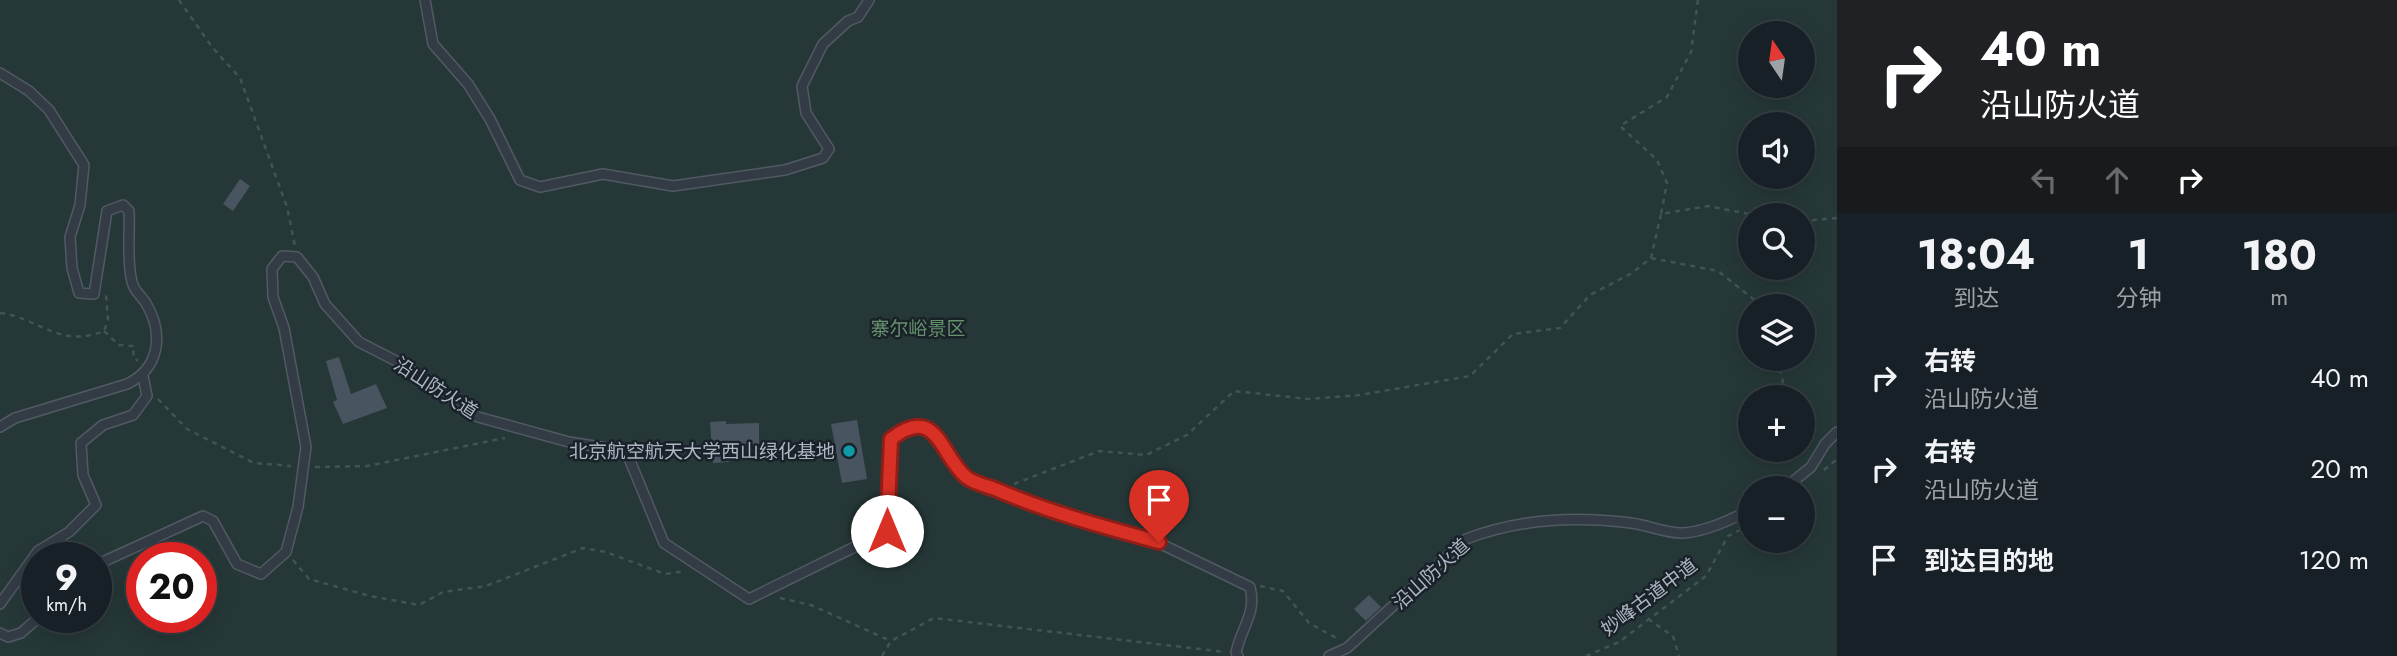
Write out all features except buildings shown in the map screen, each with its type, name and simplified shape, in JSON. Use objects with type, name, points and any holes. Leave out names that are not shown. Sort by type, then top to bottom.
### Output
[{"type":"lane","points":[[425,0],[433,44],[475,95],[520,180],[540,187],[603,174],[673,186],[785,170],[822,158],[830,149],[806,113],[802,86],[823,44],[849,21],[858,17],[869,0]]},
{"type":"lane","points":[[0,73],[29,91],[50,110],[84,166],[80,205],[70,237],[72,268],[79,293],[94,294],[107,211],[123,205],[129,211],[131,279],[135,294],[146,303],[154,326],[154,362],[146,373],[115,388],[15,418],[0,427]]},
{"type":"lane","points":[[112,558],[203,516],[214,521],[237,564],[261,574],[286,552],[298,508],[306,447],[284,328],[273,297],[272,269],[282,256],[297,257]]},
{"type":"lane","name":"沿山防火道","points":[[297,257],[313,277],[325,304],[359,342],[400,363],[478,417],[569,442],[626,451],[664,543],[749,599],[760,593]]},
{"type":"lane","points":[[0,604],[38,551],[69,532],[96,505],[83,475],[81,443],[103,425],[133,415],[147,396],[146,373]]},
{"type":"lane","points":[[760,593],[887,531],[891,439],[906,428],[923,428],[937,434],[966,477],[1035,507],[1159,542],[1250,587],[1254,604],[1239,635],[1237,654]]},
{"type":"lane","points":[[1799,476],[1811,467],[1837,432]]},
{"type":"lane","name":"沿山防火道","points":[[1329,656],[1351,645],[1466,540],[1491,530],[1577,519],[1632,523],[1682,533],[1727,522],[1738,516]]},
{"type":"lane","points":[[0,633],[8,637],[21,633]]},
{"type":"path","points":[[179,0],[212,47],[240,78],[287,207],[297,257]]},
{"type":"path","points":[[992,488],[1024,482],[1099,451],[1146,455],[1187,435],[1214,406],[1234,391],[1308,399],[1360,395],[1470,376],[1513,334],[1560,328],[1591,296],[1632,273],[1651,258],[1667,183],[1657,160],[1620,126],[1667,97],[1692,52],[1698,0]]},
{"type":"path","points":[[1661,214],[1708,206],[1738,212]]},
{"type":"path","points":[[1815,220],[1837,218]]},
{"type":"path","points":[[1651,258],[1718,271],[1747,294]]},
{"type":"path","points":[[97,285],[106,294],[108,320],[104,331]]},
{"type":"path","points":[[0,313],[12,314],[55,335],[87,337],[104,331]]},
{"type":"path","points":[[104,331],[119,345],[134,346],[133,357],[146,373]]},
{"type":"path","points":[[156,396],[187,429],[254,463],[303,467],[367,466],[510,437]]},
{"type":"path","name":"妙峰古道中道","points":[[1586,656],[1619,642],[1706,576],[1728,536],[1738,531]]},
{"type":"path","points":[[286,552],[309,579],[370,596],[419,605],[443,592],[486,586],[583,548],[606,552],[665,574],[703,569]]},
{"type":"path","points":[[1250,587],[1265,586],[1283,591],[1309,623],[1351,645]]},
{"type":"path","points":[[760,593],[811,605],[891,641]]},
{"type":"path","points":[[882,656],[891,641],[934,618],[1237,654]]},
{"type":"path","points":[[1648,619],[1673,636],[1679,656]]},
{"type":"green space","name":"寨尔峪景区","points":[[0,0],[1837,0],[1837,656],[0,656]]},
{"type":"place","name":"北京航空航天大学西山绿化基地","points":[[849,451]]},
{"type":"route","points":[[887,531],[887,480],[891,439],[906,428],[923,428],[937,434],[966,477],[1035,507],[1159,542]]}]
